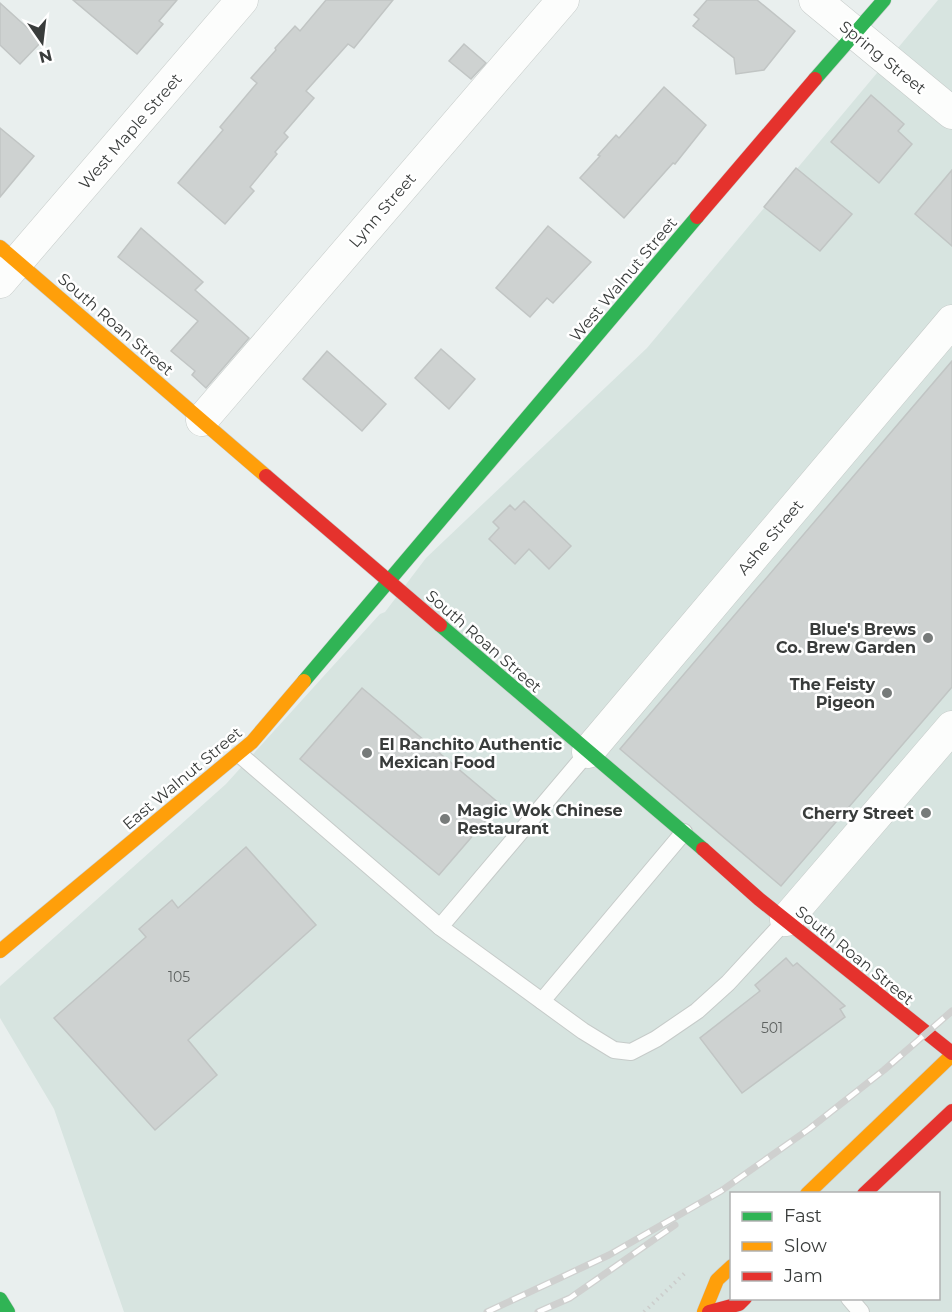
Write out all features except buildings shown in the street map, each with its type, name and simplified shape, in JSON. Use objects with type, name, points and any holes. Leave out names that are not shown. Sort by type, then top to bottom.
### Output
[{"type":"main road","name":"West Walnut Street","points":[[388,581],[884,0]]},
{"type":"main road","name":"South Roan Street","points":[[6,263],[202,420],[588,753],[786,920],[952,1054]]},
{"type":"main road","name":"East Walnut Street","points":[[0,951],[252,742],[388,581]]},
{"type":"main road","points":[[809,1192],[952,1054]]},
{"type":"main road","points":[[866,1192],[952,1111]]},
{"type":"main road","points":[[704,1312],[717,1280],[730,1268]]},
{"type":"main road","points":[[0,1299],[8,1312]]},
{"type":"main road","points":[[709,1312],[743,1305]]},
{"type":"street","name":"West Maple Street","points":[[6,263],[242,0]]},
{"type":"street","name":"Lynn Street","points":[[202,420],[563,0]]},
{"type":"street","name":"Spring Street","points":[[815,0],[952,113]]},
{"type":"street","name":"Ashe Street","points":[[588,753],[952,321]]},
{"type":"street","points":[[786,920],[952,727]]},
{"type":"lane","points":[[440,927],[588,753]]},
{"type":"lane","points":[[239,754],[440,927],[614,1050],[632,1052],[656,1039],[697,1011],[728,983],[786,920]]},
{"type":"lane","points":[[542,1001],[684,832]]},
{"type":"lane","points":[[850,1300],[861,1312]]},
{"type":"shaded area","points":[[938,0],[952,0],[952,1312],[124,1312],[54,1109],[0,1018],[0,986],[226,784],[380,614],[385,612],[426,558],[647,348]]},
{"type":"railway","points":[[487,1312],[609,1255],[721,1191],[809,1129],[884,1070],[952,1011]]},
{"type":"railway","points":[[538,1312],[570,1298],[675,1225]]},
{"type":"traffic: fast","points":[[815,79],[884,0]]},
{"type":"traffic: fast","points":[[304,681],[697,217]]},
{"type":"traffic: fast","points":[[440,625],[703,849]]},
{"type":"traffic: fast","points":[[0,1299],[8,1312]]},
{"type":"traffic: slow","points":[[0,247],[266,476]]},
{"type":"traffic: slow","points":[[0,951],[252,742],[304,681]]},
{"type":"traffic: slow","points":[[809,1192],[952,1055]]},
{"type":"traffic: slow","points":[[704,1312],[717,1280],[730,1268]]},
{"type":"traffic: jam","points":[[697,217],[815,79]]},
{"type":"traffic: jam","points":[[266,476],[440,625]]},
{"type":"traffic: jam","points":[[703,849],[759,899],[952,1053]]},
{"type":"traffic: jam","points":[[866,1192],[952,1111]]},
{"type":"traffic: jam","points":[[709,1312],[739,1304],[743,1300]]},
{"type":"place","name":"Blue's Brews Co. Brew Garden","points":[[928,638]]},
{"type":"place","name":"The Feisty Pigeon","points":[[887,693]]},
{"type":"place","name":"El Ranchito Authentic Mexican Food","points":[[367,753]]},
{"type":"place","name":"Cherry Street","points":[[926,813]]},
{"type":"place","name":"Magic Wok Chinese Restaurant","points":[[445,819]]}]
